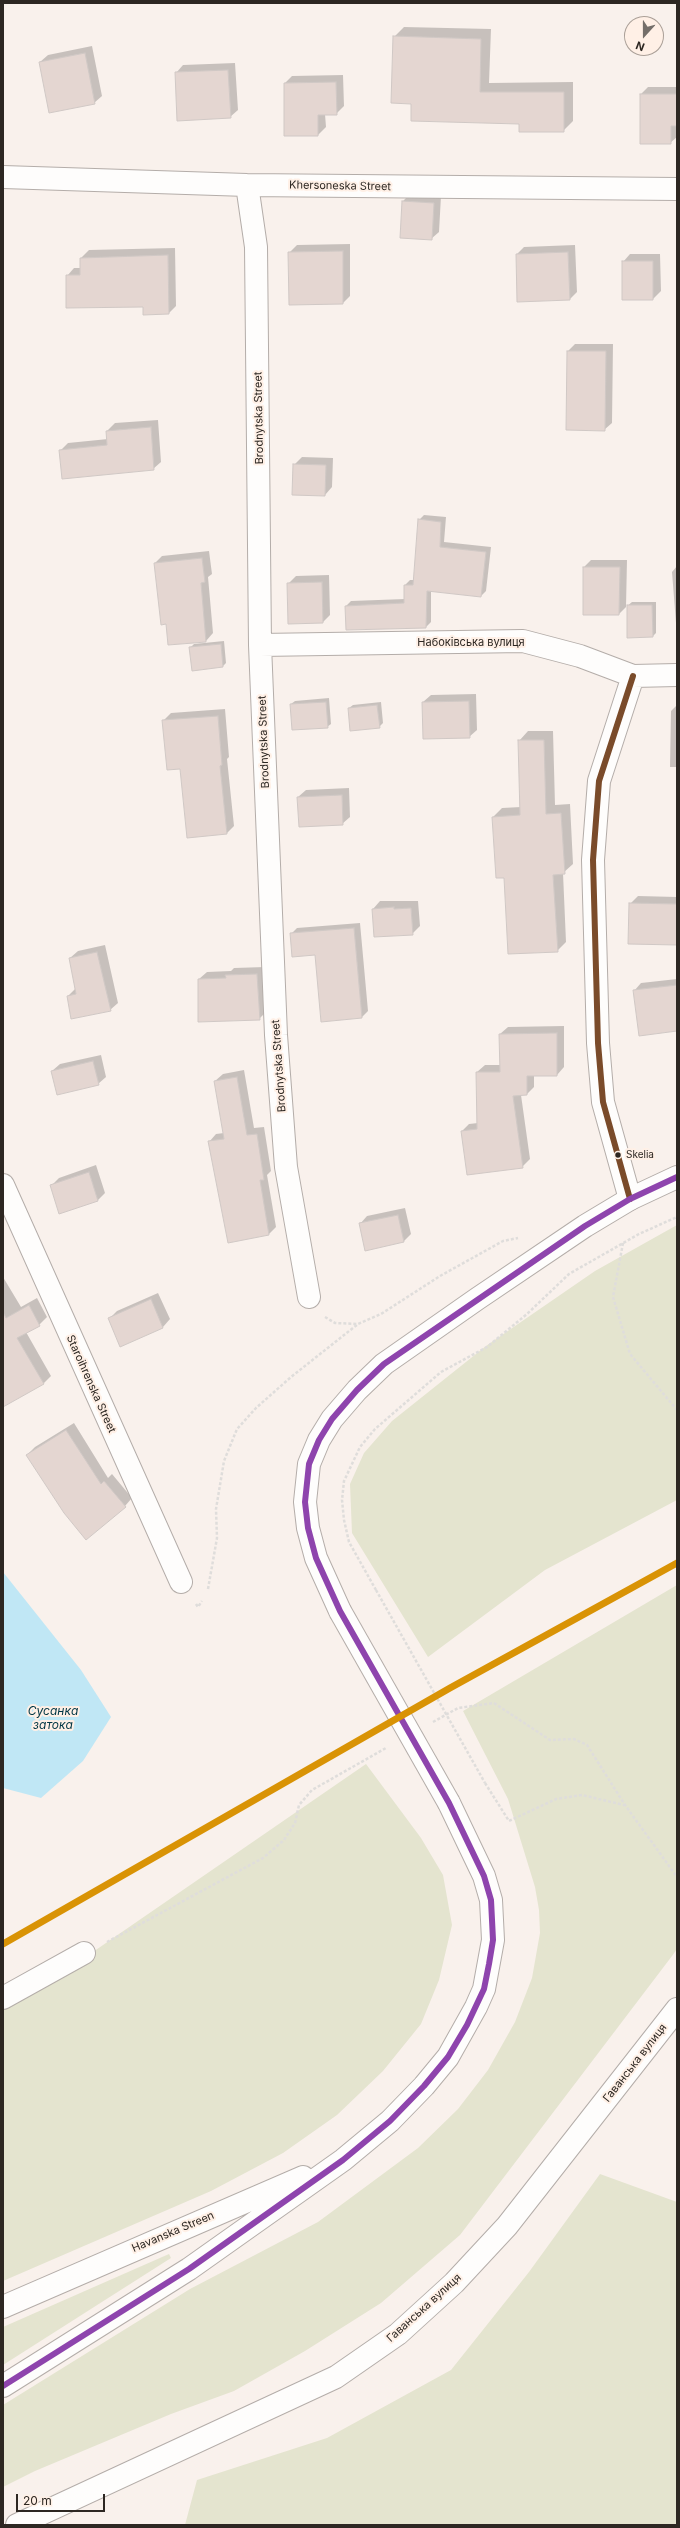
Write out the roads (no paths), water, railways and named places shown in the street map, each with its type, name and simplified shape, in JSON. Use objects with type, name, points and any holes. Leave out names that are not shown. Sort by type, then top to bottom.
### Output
[{"type":"street","name":"Khersoneska Street","points":[[3,177],[247,185],[677,190]]},
{"type":"street","name":"Brodnytska Street","points":[[247,185],[256,247],[260,645],[276,1035],[285,1152],[309,1297]]},
{"type":"street","name":"Набоківська вулиця","points":[[260,645],[523,641],[580,656],[633,676],[677,676]]},
{"type":"street","points":[[630,1199],[603,1102],[598,1043],[593,860],[599,781],[633,676]]},
{"type":"street","name":"Havanska Streen","points":[[3,2386],[189,2269],[343,2160],[390,2121],[424,2086],[448,2057],[467,2025],[484,1989],[493,1940],[491,1900],[484,1876],[450,1803],[340,1611],[316,1558],[308,1528],[305,1502],[309,1464],[319,1440],[332,1419],[384,1364],[527,1265],[630,1199],[677,1177]]},
{"type":"street","name":"Staroihrenska Street","points":[[3,1185],[180,1582]]},
{"type":"street","points":[[3,1998],[84,1953]]},
{"type":"street","name":"Гаванська вулиця","points":[[17,2525],[336,2377],[398,2334],[454,2284],[507,2226],[677,2009]]},
{"type":"street","name":"Havanska Streen","points":[[3,2306],[343,2160]]},
{"type":"water","name":"Сусанка затока","points":[[3,1572],[81,1670],[111,1717],[83,1761],[41,1798],[3,1788]]},
{"type":"place","name":"Skelia","points":[[618,1155]]}]
